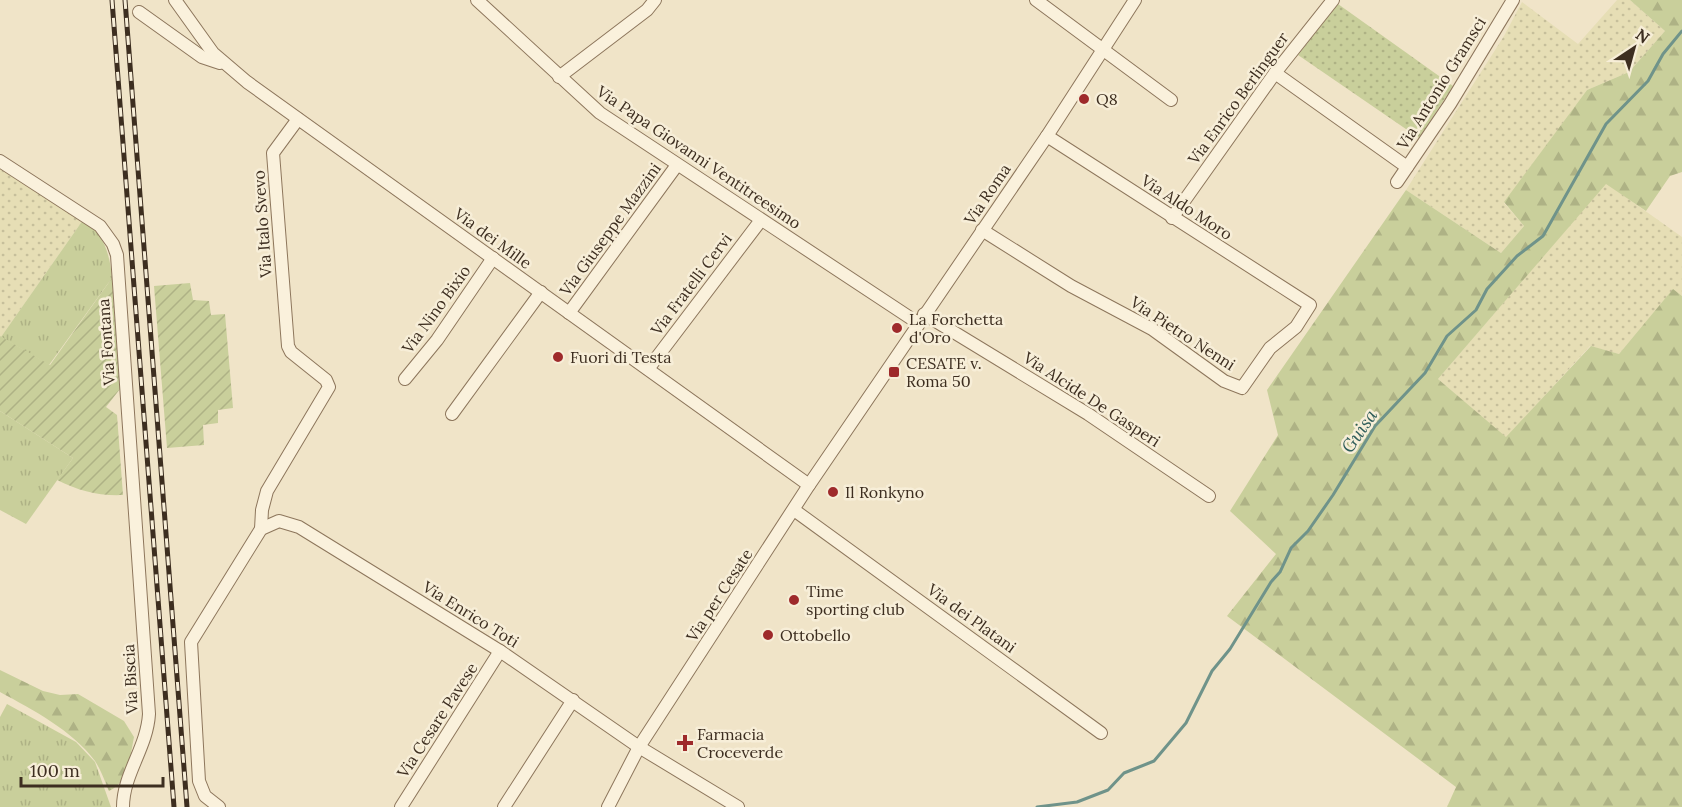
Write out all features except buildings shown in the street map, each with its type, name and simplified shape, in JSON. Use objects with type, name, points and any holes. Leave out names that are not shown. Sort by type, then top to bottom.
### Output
[{"type":"street","name":"Via dei Mille","points":[[175,0],[213,53],[224,64],[809,485]]},
{"type":"street","name":"Via Papa Giovanni Ventitreesimo","points":[[477,0],[600,113],[761,220],[921,319]]},
{"type":"street","points":[[559,77],[647,10],[655,0]]},
{"type":"street","points":[[1036,0],[1171,100]]},
{"type":"street","name":"Via Roma","points":[[863,405],[1136,0]]},
{"type":"street","name":"Via Enrico Berlinguer","points":[[1172,218],[1275,74],[1333,0]]},
{"type":"street","name":"Via Antonio Gramsci","points":[[1397,182],[1513,0]]},
{"type":"street","points":[[139,12],[202,57],[224,64]]},
{"type":"street","points":[[1084,35],[1115,33]]},
{"type":"street","points":[[1275,74],[1407,167]]},
{"type":"street","name":"Via Italo Svevo","points":[[264,500],[329,387],[326,380],[291,352],[287,335],[273,153],[298,119]]},
{"type":"street","name":"Via Aldo Moro","points":[[1047,135],[1172,218],[1310,305]]},
{"type":"street","name":"Via Fontana","points":[[0,161],[86,216],[107,233],[117,255],[140,580]]},
{"type":"street","name":"Via Giuseppe Mazzini","points":[[569,313],[677,165]]},
{"type":"street","name":"Via Fratelli Cervi","points":[[648,369],[761,220]]},
{"type":"street","name":"Via Pietro Nenni","points":[[982,230],[1071,286],[1152,329],[1224,381],[1242,388],[1270,348],[1296,327],[1310,305]]},
{"type":"street","name":"Via Nino Bixio","points":[[405,379],[437,340],[493,258]]},
{"type":"street","points":[[452,414],[541,292]]},
{"type":"street","name":"Via Alcide De Gasperi","points":[[921,319],[1088,414],[1209,496]]},
{"type":"street","name":"Via per Cesate","points":[[608,807],[639,747],[863,405]]},
{"type":"street","points":[[261,529],[279,520],[264,500]]},
{"type":"street","points":[[219,807],[206,796],[199,781],[191,642],[261,529],[264,500]]},
{"type":"street","name":"Via dei Platani","points":[[794,510],[1101,733]]},
{"type":"street","name":"Via Enrico Toti","points":[[279,520],[299,527],[500,651],[639,747],[738,807]]},
{"type":"street","name":"Via Biscia","points":[[123,807],[125,788],[143,746],[148,725],[140,580]]},
{"type":"street","name":"Via Cesare Pavese","points":[[401,807],[500,651]]},
{"type":"street","points":[[504,807],[573,700]]},
{"type":"shaded area","points":[[1617,0],[1630,0],[1665,31],[1629,72],[1587,90],[1504,203],[1524,226],[1501,253],[1406,190],[1504,36],[1522,2],[1578,44]]},
{"type":"shaded area","points":[[0,166],[83,220],[1,337],[0,336]]},
{"type":"shaded area","points":[[1606,183],[1682,237],[1682,296],[1673,290],[1619,354],[1590,346],[1506,438],[1438,379]]},
{"type":"green space","points":[[1630,0],[1682,0],[1682,172],[1670,176],[1646,211],[1606,184],[1438,379],[1506,437],[1591,346],[1619,354],[1673,289],[1682,296],[1682,807],[1447,807],[1456,787],[1227,616],[1276,554],[1230,511],[1278,435],[1267,390],[1406,190],[1501,253],[1524,226],[1504,202],[1587,90],[1629,72],[1665,31]]},
{"type":"green space","points":[[1338,4],[1453,86],[1419,138],[1298,55]]},
{"type":"green space","points":[[83,220],[96,231],[105,245],[112,278],[49,365],[1,337]]},
{"type":"green space","points":[[112,278],[120,389],[106,407],[117,415],[123,495],[89,492],[57,480],[73,458],[0,411],[0,336],[50,365]]},
{"type":"green space","points":[[190,283],[193,300],[209,301],[211,315],[225,314],[233,408],[218,410],[218,423],[203,425],[204,445],[167,448],[154,286]]},
{"type":"green space","points":[[0,411],[73,458],[26,524],[0,510]]},
{"type":"green space","points":[[0,670],[43,691],[60,695],[78,694],[124,721],[134,737],[125,775],[116,787],[109,791],[95,761],[64,730],[0,692]]},
{"type":"green space","points":[[7,704],[76,742],[95,762],[111,807],[0,807],[0,717]]},
{"type":"waterway","name":"Guisa","points":[[1037,807],[1077,802],[1108,790],[1124,773],[1154,761],[1186,723],[1212,671],[1230,649],[1271,582],[1280,572],[1291,548],[1308,531],[1333,495],[1375,426],[1425,373],[1447,336],[1476,310],[1487,289],[1517,256],[1543,236],[1606,124],[1648,81],[1663,54],[1682,31]]},
{"type":"railway","points":[[112,0],[174,807]]},
{"type":"railway","points":[[125,0],[187,807]]},
{"type":"place","name":"Q8","points":[[1084,99]]},
{"type":"place","name":"La Forchetta d'Oro","points":[[897,328]]},
{"type":"place","name":"Fuori di Testa","points":[[558,357]]},
{"type":"place","name":"CESATE v. Roma 50","points":[[894,372]]},
{"type":"place","name":"Il Ronkyno","points":[[833,492]]},
{"type":"place","name":"Time sporting club","points":[[794,600]]},
{"type":"place","name":"Ottobello","points":[[768,635]]},
{"type":"place","name":"Farmacia Croceverde","points":[[685,743]]}]
